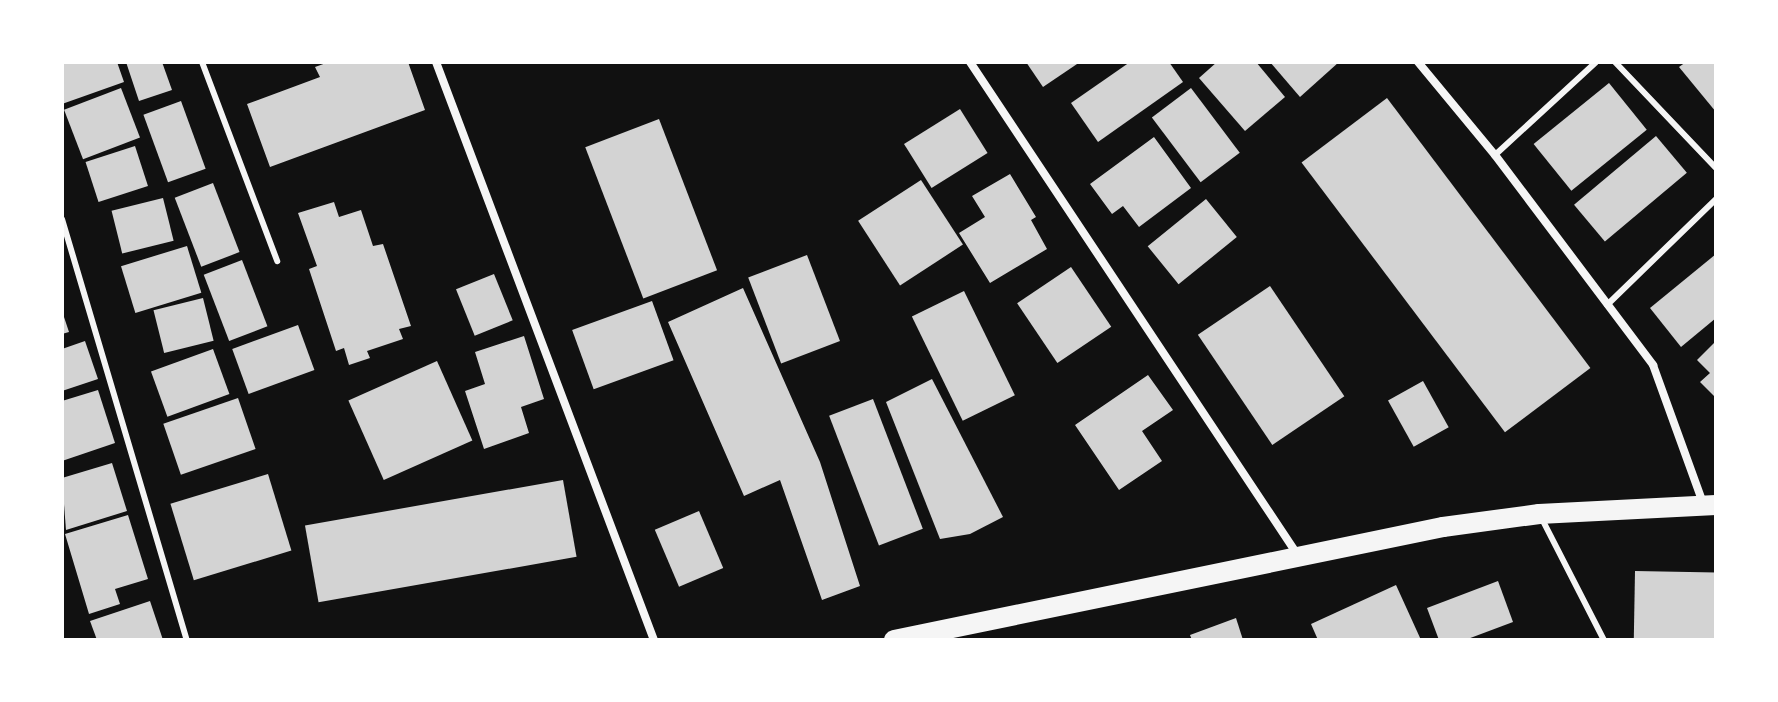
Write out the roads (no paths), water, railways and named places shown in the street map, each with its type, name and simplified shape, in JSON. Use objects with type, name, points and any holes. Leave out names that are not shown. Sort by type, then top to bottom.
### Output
[{"type":"main road","points":[[894,640],[1297,555],[1539,514],[1710,505]]},
{"type":"street","points":[[436,62],[654,640]]},
{"type":"street","points":[[970,62],[1297,555]]},
{"type":"street","points":[[1418,62],[1495,155],[1653,365],[1710,505]]},
{"type":"lane","points":[[202,62],[277,261]]},
{"type":"lane","points":[[1495,155],[1596,62]]},
{"type":"lane","points":[[1615,62],[1716,168]]},
{"type":"lane","points":[[1606,305],[1716,199]]},
{"type":"lane","points":[[62,219],[187,640]]},
{"type":"lane","points":[[1539,514],[1604,640]]}]
